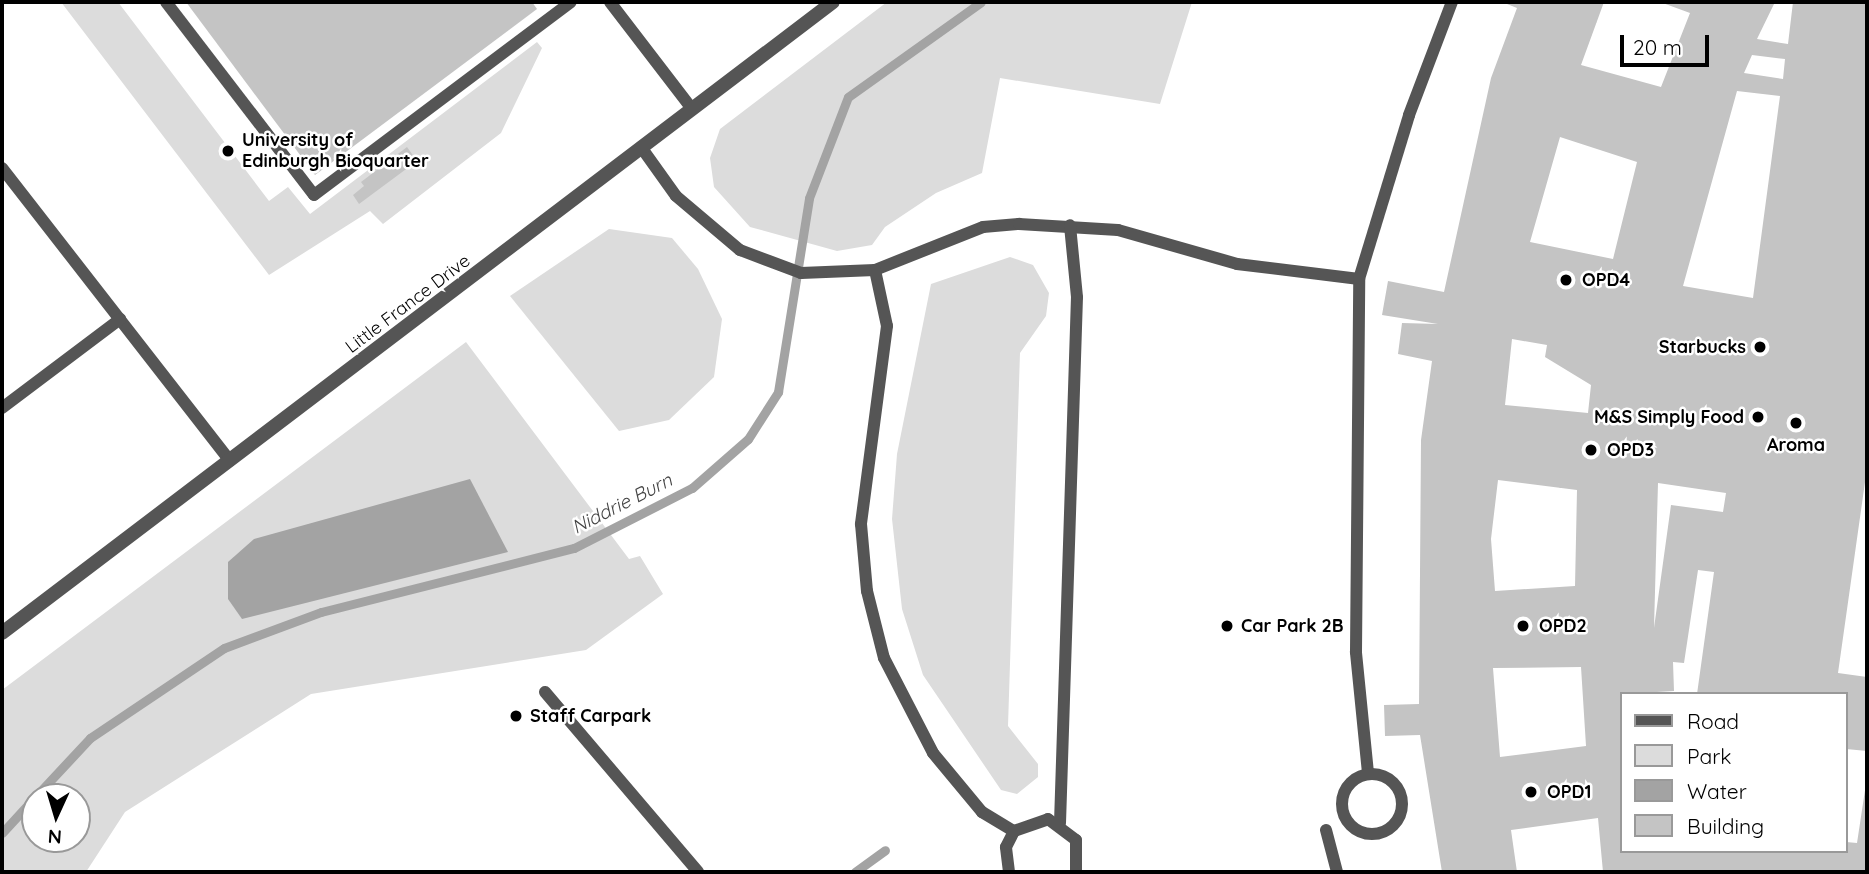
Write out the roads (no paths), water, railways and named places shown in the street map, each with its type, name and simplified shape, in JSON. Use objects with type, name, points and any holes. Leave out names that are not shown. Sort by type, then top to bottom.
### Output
[{"type":"street","name":"Little France Drive","points":[[2,633],[833,2]]},
{"type":"lane","points":[[166,2],[314,195],[571,2]]},
{"type":"lane","points":[[610,2],[692,109]]},
{"type":"lane","points":[[1368,774],[1356,652],[1359,279],[1409,114],[1452,2]]},
{"type":"lane","points":[[641,147],[676,196],[740,250],[765,262],[837,276],[875,270],[983,227],[1070,225],[1142,235],[1237,264],[1359,279]]},
{"type":"lane","points":[[2,168],[230,461]]},
{"type":"lane","points":[[1060,823],[1077,297],[1070,225]]},
{"type":"lane","points":[[875,270],[887,326],[861,524],[867,592],[884,658],[933,752],[982,812],[1014,831]]},
{"type":"lane","points":[[2,408],[120,319]]},
{"type":"lane","points":[[545,692],[698,872]]},
{"type":"lane","points":[[1368,774],[1388,778],[1400,794],[1400,814],[1379,833],[1353,827],[1342,812],[1348,785],[1368,774]]},
{"type":"lane","points":[[1009,872],[1006,847],[1014,831],[1030,821],[1060,823],[1076,840],[1076,872]]},
{"type":"lane","points":[[1326,830],[1337,872]]},
{"type":"water","points":[[470,479],[508,552],[242,619],[228,599],[228,562],[254,539]]},
{"type":"waterway","name":"Niddrie Burn","points":[[48,783],[90,738],[224,648],[321,612],[574,548],[692,488],[748,439],[778,392],[809,198],[848,97],[981,2]]},
{"type":"waterway","name":"Niddrie Burn","points":[[2,833],[21,812]]},
{"type":"waterway","points":[[855,872],[885,850]]},
{"type":"place","name":"University of Edinburgh Bioquarter","points":[[228,151]]},
{"type":"place","name":"OPD4","points":[[1566,280]]},
{"type":"place","name":"Starbucks","points":[[1760,347]]},
{"type":"place","name":"M&S Simply Food","points":[[1758,417]]},
{"type":"place","name":"Aroma","points":[[1796,423]]},
{"type":"place","name":"OPD3","points":[[1591,450]]},
{"type":"place","name":"Car Park 2B","points":[[1227,626]]},
{"type":"place","name":"OPD2","points":[[1523,626]]},
{"type":"place","name":"Staff Carpark","points":[[516,716]]},
{"type":"place","name":"OPD1","points":[[1531,792]]}]
